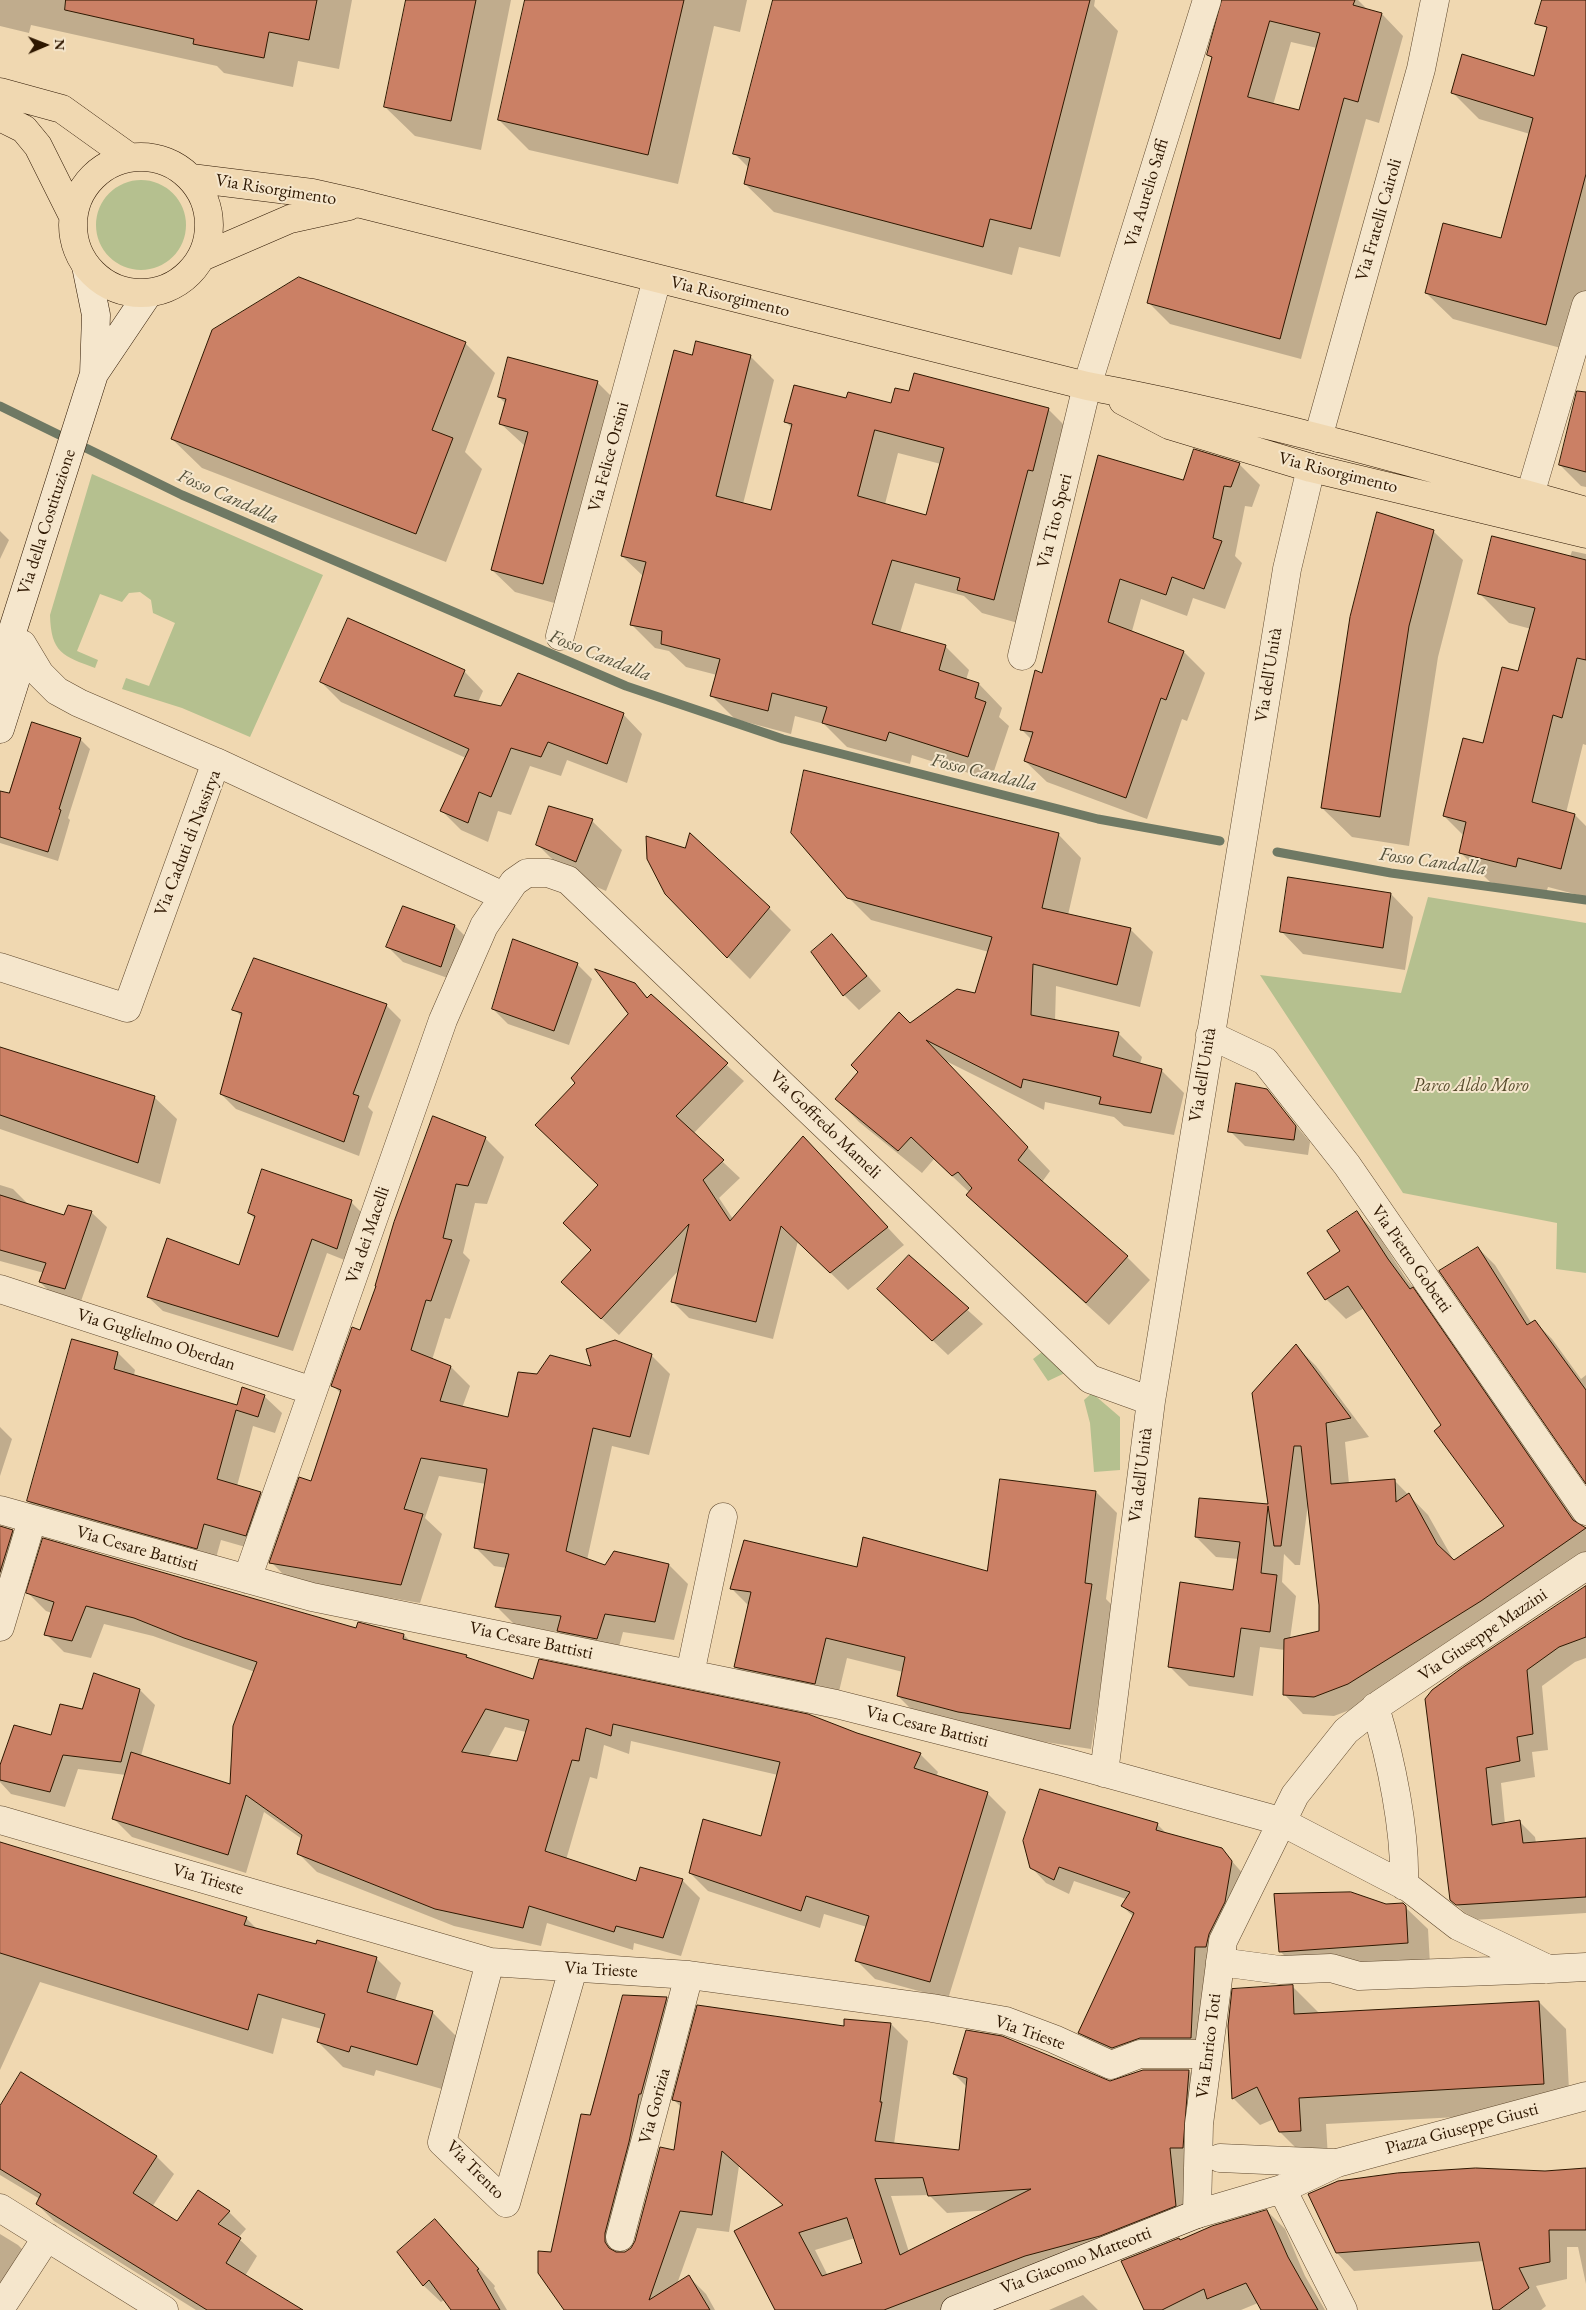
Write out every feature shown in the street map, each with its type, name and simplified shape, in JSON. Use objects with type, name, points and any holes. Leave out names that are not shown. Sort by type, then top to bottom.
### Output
[{"type":"main road","points":[[0,92],[62,109],[130,157]]},
{"type":"main road","name":"Via Risorgimento","points":[[0,117],[24,129],[38,146],[73,216]]},
{"type":"main road","name":"Via Risorgimento","points":[[147,156],[163,160],[178,167],[191,178],[201,192],[208,208],[210,224],[208,241],[202,257],[192,271],[179,282],[164,290],[148,294],[124,292],[103,282],[86,266],[78,251],[73,234],[73,216],[79,195],[92,177],[109,164],[130,157],[147,156]]},
{"type":"main road","name":"Via Risorgimento","points":[[191,178],[312,193],[361,204],[1093,388],[1139,395],[1318,438],[1586,511]]},
{"type":"main road","name":"Via Risorgimento","points":[[202,257],[290,219],[361,204]]},
{"type":"main road","name":"Via Risorgimento","points":[[1093,388],[1176,428],[1311,468],[1586,534]]},
{"type":"main road","points":[[1130,405],[1296,446],[1307,446],[1318,438]]},
{"type":"main road","points":[[1311,468],[1326,462],[1350,460],[1549,512],[1586,516]]},
{"type":"street","name":"Via Aurelio Saffi","points":[[1093,388],[1207,0]]},
{"type":"street","name":"Via Fratelli Cairoli","points":[[1318,438],[1421,69],[1435,0]]},
{"type":"street","name":"Via della Costituzione","points":[[86,266],[96,315],[94,374]]},
{"type":"street","name":"Via Felice Orsini","points":[[560,636],[657,279]]},
{"type":"street","name":"Via della Costituzione","points":[[0,729],[18,672],[7,655],[23,598],[94,374],[148,294]]},
{"type":"street","points":[[1530,495],[1586,308]]},
{"type":"street","name":"Via Tito Speri","points":[[1022,656],[1093,388]]},
{"type":"street","name":"Via dell'Unità","points":[[1104,1773],[1113,1684],[1151,1401],[1287,569],[1311,468]]},
{"type":"street","points":[[7,655],[40,674],[57,690],[79,703],[216,762]]},
{"type":"street","name":"Via Caduti di Nassirya","points":[[0,967],[127,1008],[216,762],[503,896]]},
{"type":"street","name":"Via Goffredo Mameli","points":[[503,896],[514,882],[527,873],[548,872],[568,880],[1090,1378],[1151,1401]]},
{"type":"street","name":"Via dei Macelli","points":[[247,1579],[443,1020],[484,926],[503,896]]},
{"type":"street","name":"Via Pietro Gobetti","points":[[1210,1035],[1265,1061],[1346,1165],[1586,1512]]},
{"type":"street","name":"Via Guglielmo Oberdan","points":[[0,1289],[313,1391]]},
{"type":"street","name":"Via Cesare Battisti","points":[[0,1510],[312,1596],[836,1704],[1065,1762],[1280,1821]]},
{"type":"street","points":[[690,1674],[723,1517]]},
{"type":"street","points":[[0,1627],[32,1520]]},
{"type":"street","name":"Via Giuseppe Mazzini","points":[[1280,1821],[1295,1796],[1346,1731],[1377,1706],[1586,1566]]},
{"type":"street","points":[[1377,1706],[1386,1741],[1400,1826],[1404,1886]]},
{"type":"street","name":"Via Trieste","points":[[0,1820],[490,1962],[573,1969],[689,1975],[932,2008],[1006,2021],[1054,2039],[1111,2065],[1140,2054],[1207,2054]]},
{"type":"street","points":[[1280,1821],[1404,1886],[1458,1926],[1548,1969]]},
{"type":"street","name":"Via Enrico Toti","points":[[1197,2214],[1199,2124],[1207,2054],[1224,1941],[1280,1821]]},
{"type":"street","name":"Via Trento","points":[[490,1962],[442,2142],[506,2203],[573,1969]]},
{"type":"street","points":[[1220,1962],[1280,1970],[1331,1968],[1359,1976],[1586,1967]]},
{"type":"street","name":"Via Gorizia","points":[[620,2237],[689,1975]]},
{"type":"street","name":"Piazza Giuseppe Giusti","points":[[1337,2163],[1586,2096]]},
{"type":"street","points":[[1199,2124],[1220,2158],[1230,2168],[1249,2178],[1282,2189],[1343,2310]]},
{"type":"street","points":[[1220,2158],[1337,2163]]},
{"type":"street","name":"Via Giacomo Matteotti","points":[[955,2310],[1197,2214],[1282,2189],[1337,2163]]},
{"type":"street","points":[[0,2208],[164,2310]]},
{"type":"street","points":[[0,2309],[47,2238]]},
{"type":"green space","points":[[141,180],[158,183],[173,193],[183,208],[186,225],[183,242],[173,257],[158,267],[141,270],[124,267],[109,257],[99,242],[96,225],[99,208],[109,193],[124,183]]},
{"type":"green space","points":[[92,474],[323,575],[250,737],[182,708],[122,689],[126,678],[149,686],[175,623],[153,613],[151,600],[140,592],[129,593],[122,602],[100,594],[77,651],[98,660],[95,668],[67,656],[56,645],[51,628],[50,615]]},
{"type":"green space","name":"Parco Aldo Moro","points":[[1428,897],[1586,923],[1586,1273],[1556,1269],[1557,1223],[1403,1193],[1260,975],[1401,993]]},
{"type":"green space","points":[[1042,1352],[1067,1372],[1048,1381],[1033,1359]]},
{"type":"green space","points":[[1092,1393],[1120,1417],[1120,1470],[1094,1472],[1090,1423],[1084,1400]]},
{"type":"building","points":[[66,0],[317,0],[309,40],[269,32],[264,58],[193,44],[194,39],[65,10]]},
{"type":"building","points":[[406,0],[476,0],[451,121],[384,107]]},
{"type":"building","points":[[525,0],[684,0],[648,155],[498,120]]},
{"type":"building","points":[[773,0],[1090,0],[1031,229],[990,219],[983,247],[744,184],[750,158],[733,154]]},
{"type":"building","points":[[1222,0],[1355,0],[1353,5],[1382,13],[1358,102],[1344,98],[1280,339],[1147,303],[1212,57],[1207,55]],"holes":[[[1270,21],[1320,33],[1299,110],[1248,97]]]},
{"type":"building","points":[[1542,0],[1586,0],[1586,174],[1546,325],[1425,293],[1443,223],[1501,238],[1533,118],[1451,93],[1462,54],[1534,76],[1547,27],[1535,24]]},
{"type":"building","points":[[299,277],[466,342],[432,430],[453,438],[416,534],[171,439],[212,330]]},
{"type":"building","points":[[696,341],[751,355],[716,496],[771,510],[792,424],[784,422],[794,385],[846,398],[848,392],[891,403],[895,388],[909,391],[914,373],[1049,408],[1033,471],[1028,470],[994,600],[957,590],[960,578],[892,560],[872,624],[946,645],[939,670],[979,683],[975,698],[986,702],[968,757],[889,732],[886,741],[822,723],[827,707],[772,693],[768,711],[710,696],[720,659],[661,644],[662,631],[630,625],[646,562],[621,556],[674,350],[692,355]],"holes":[[[875,430],[944,448],[926,515],[858,496]]]},
{"type":"building","points":[[508,357],[598,381],[543,584],[491,570],[528,432],[499,424],[506,399],[498,397]]},
{"type":"building","points":[[1577,391],[1586,392],[1586,472],[1559,465]]},
{"type":"building","points":[[1194,449],[1240,463],[1231,487],[1224,486],[1213,538],[1222,541],[1204,589],[1172,577],[1166,595],[1120,579],[1108,622],[1184,651],[1166,700],[1161,698],[1126,798],[1024,761],[1033,732],[1020,730],[1035,670],[1042,673],[1098,455],[1183,480]]},
{"type":"building","points":[[1377,512],[1434,530],[1409,626],[1380,817],[1321,808],[1350,617]]},
{"type":"building","points":[[1492,536],[1586,560],[1586,660],[1577,658],[1562,718],[1553,715],[1532,802],[1575,814],[1561,869],[1518,858],[1516,867],[1459,853],[1466,822],[1443,816],[1463,738],[1483,743],[1502,667],[1518,671],[1535,608],[1478,594]]},
{"type":"building","points":[[348,618],[465,670],[454,696],[501,706],[518,673],[624,713],[607,764],[548,742],[541,757],[511,748],[491,797],[479,792],[468,823],[440,811],[469,749],[320,682]]},
{"type":"building","points":[[32,722],[81,738],[48,852],[0,837],[0,791],[9,793]]},
{"type":"building","points":[[804,770],[1059,833],[1042,908],[1131,928],[1117,985],[1033,964],[1031,1015],[1119,1032],[1113,1056],[1162,1069],[1151,1113],[1099,1104],[1101,1097],[1023,1079],[1021,1088],[926,1040],[1028,1147],[1018,1160],[1128,1256],[1086,1303],[966,1195],[972,1188],[958,1172],[952,1176],[911,1137],[898,1151],[835,1099],[858,1072],[851,1065],[899,1012],[910,1023],[957,989],[975,993],[992,937],[847,898],[791,833]]},
{"type":"building","points":[[549,806],[593,819],[576,862],[536,845]]},
{"type":"building","points":[[690,833],[770,907],[727,958],[665,894],[647,859],[646,836],[685,848]]},
{"type":"building","points":[[1288,877],[1391,893],[1383,948],[1280,932]]},
{"type":"building","points":[[403,906],[455,925],[441,967],[386,947]]},
{"type":"building","points":[[832,934],[867,976],[843,996],[811,952]]},
{"type":"building","points":[[513,939],[578,963],[554,1031],[492,1009]]},
{"type":"building","points":[[254,958],[387,1004],[353,1094],[359,1096],[344,1142],[220,1094],[242,1013],[232,1010]]},
{"type":"building","points":[[595,969],[635,983],[647,998],[651,994],[728,1063],[676,1116],[724,1160],[703,1180],[730,1221],[803,1136],[888,1227],[830,1273],[781,1226],[756,1322],[671,1302],[689,1224],[601,1319],[561,1282],[591,1250],[563,1223],[598,1185],[535,1125],[575,1083],[571,1078],[628,1014]]},
{"type":"building","points":[[0,1047],[155,1096],[138,1163],[0,1115]]},
{"type":"building","points":[[1236,1083],[1267,1089],[1296,1126],[1294,1140],[1228,1132]]},
{"type":"building","points":[[433,1116],[486,1137],[468,1186],[456,1184],[443,1238],[452,1240],[431,1301],[426,1300],[411,1350],[451,1366],[440,1401],[508,1417],[518,1372],[537,1374],[550,1355],[591,1366],[586,1349],[615,1340],[652,1354],[630,1437],[593,1428],[566,1551],[605,1565],[614,1551],[669,1564],[655,1622],[605,1614],[597,1639],[557,1631],[561,1616],[495,1607],[509,1554],[474,1548],[487,1469],[421,1458],[404,1509],[423,1514],[401,1585],[269,1563],[299,1477],[311,1481],[341,1390],[331,1386],[352,1327],[360,1330],[376,1286],[394,1222]]},
{"type":"building","points":[[262,1169],[352,1200],[337,1249],[312,1239],[278,1337],[147,1297],[167,1238],[239,1265],[255,1216],[248,1213]]},
{"type":"building","points":[[0,1195],[64,1215],[68,1205],[92,1211],[65,1289],[39,1282],[46,1263],[0,1250]]},
{"type":"building","points":[[1357,1211],[1410,1289],[1413,1287],[1573,1520],[1586,1528],[1481,1601],[1348,1684],[1314,1697],[1283,1695],[1284,1639],[1319,1631],[1319,1605],[1301,1446],[1294,1446],[1281,1546],[1274,1546],[1268,1506],[1261,1573],[1277,1575],[1270,1632],[1241,1628],[1234,1677],[1168,1667],[1180,1582],[1233,1590],[1240,1542],[1195,1537],[1199,1498],[1268,1504],[1252,1393],[1296,1344],[1351,1418],[1326,1423],[1331,1484],[1395,1479],[1396,1502],[1409,1493],[1437,1544],[1454,1560],[1504,1526],[1434,1431],[1441,1425],[1348,1286],[1325,1300],[1307,1273],[1340,1251],[1327,1231]]},
{"type":"building","points":[[1478,1247],[1527,1325],[1535,1320],[1586,1390],[1586,1484],[1439,1271]]},
{"type":"building","points":[[909,1255],[969,1308],[932,1341],[877,1289]]},
{"type":"building","points":[[72,1339],[118,1352],[114,1369],[237,1405],[242,1387],[265,1395],[258,1417],[236,1410],[217,1479],[261,1492],[246,1536],[204,1524],[197,1549],[27,1501]]},
{"type":"building","points":[[1000,1479],[1096,1491],[1085,1583],[1092,1584],[1070,1729],[958,1712],[897,1696],[905,1657],[826,1638],[815,1684],[734,1667],[751,1592],[730,1589],[744,1540],[857,1567],[863,1537],[987,1571]]},
{"type":"building","points":[[0,1526],[13,1530],[0,1572]]},
{"type":"building","points":[[43,1538],[356,1628],[358,1622],[404,1634],[403,1639],[467,1655],[466,1657],[533,1679],[539,1659],[808,1714],[857,1733],[921,1753],[914,1768],[988,1792],[930,1982],[855,1961],[869,1916],[806,1896],[801,1911],[689,1873],[703,1819],[761,1836],[780,1762],[613,1724],[611,1736],[586,1728],[579,1761],[572,1760],[545,1851],[636,1881],[640,1867],[683,1879],[663,1938],[616,1926],[614,1932],[529,1906],[523,1928],[435,1909],[297,1854],[302,1835],[246,1795],[228,1855],[112,1819],[131,1752],[230,1784],[233,1726],[257,1662],[184,1638],[134,1618],[86,1606],[72,1641],[44,1635],[54,1602],[26,1593]],"holes":[[[486,1709],[529,1720],[517,1761],[462,1752]]]},
{"type":"building","points":[[1586,1586],[1586,1637],[1559,1647],[1527,1670],[1533,1734],[1517,1737],[1520,1761],[1486,1768],[1492,1825],[1520,1820],[1523,1843],[1586,1838],[1586,1897],[1456,1905],[1450,1900],[1425,1699],[1432,1690],[1462,1668]]},
{"type":"building","points":[[94,1673],[140,1689],[121,1762],[63,1755],[50,1792],[0,1780],[0,1765],[14,1725],[51,1735],[60,1704],[82,1709]]},
{"type":"building","points":[[1040,1789],[1158,1823],[1156,1830],[1222,1848],[1232,1861],[1225,1902],[1209,1934],[1206,1947],[1195,1947],[1191,2038],[1140,2038],[1112,2048],[1078,2033],[1134,1913],[1121,1906],[1130,1892],[1059,1867],[1054,1880],[1030,1868],[1023,1841]]},
{"type":"building","points":[[0,1842],[247,1917],[244,1925],[316,1944],[317,1940],[377,1957],[367,1992],[433,2011],[417,2065],[351,2046],[349,2052],[317,2042],[325,2014],[258,1994],[248,2030],[0,1953]]},
{"type":"building","points":[[1351,1892],[1386,1904],[1403,1903],[1406,1906],[1408,1943],[1279,1952],[1274,1894]]},
{"type":"building","points":[[1293,1985],[1294,2014],[1539,2001],[1544,2084],[1299,2098],[1301,2131],[1279,2132],[1257,2087],[1232,2099],[1228,2026],[1232,1989]]},
{"type":"building","points":[[623,1995],[667,1997],[641,2094],[639,2094],[629,2142],[605,2233],[605,2242],[609,2248],[616,2252],[625,2252],[631,2248],[635,2241],[660,2147],[674,2150],[681,2102],[672,2100],[697,2005],[844,2026],[844,2019],[891,2023],[880,2102],[882,2102],[875,2141],[959,2150],[967,2078],[953,2074],[966,2030],[1002,2036],[1110,2081],[1143,2070],[1189,2070],[1183,2148],[1170,2148],[1176,2206],[1100,2236],[1025,2256],[884,2310],[775,2310],[734,2231],[783,2205],[722,2151],[712,2215],[680,2211],[649,2300],[689,2275],[710,2310],[564,2310],[538,2273],[538,2251],[551,2252],[581,2114],[590,2115]],"holes":[[[923,2178],[928,2196],[1031,2189],[900,2255],[875,2179]],[[847,2218],[862,2263],[822,2276],[799,2233]]]},
{"type":"building","points":[[21,2072],[157,2156],[133,2193],[177,2221],[198,2190],[230,2211],[218,2224],[241,2238],[226,2263],[303,2310],[207,2310],[36,2204],[41,2194],[0,2169],[0,2106]]},
{"type":"building","points":[[1476,2168],[1545,2171],[1586,2168],[1586,2230],[1549,2230],[1550,2262],[1519,2268],[1529,2288],[1499,2310],[1493,2310],[1479,2242],[1336,2253],[1308,2194],[1338,2181],[1397,2173]]},
{"type":"building","points":[[1267,2210],[1288,2257],[1318,2310],[1261,2310],[1246,2283],[1207,2299],[1204,2289],[1162,2310],[1144,2310],[1121,2261],[1179,2238],[1180,2240],[1212,2226]]},
{"type":"building","points":[[435,2219],[479,2269],[477,2270],[500,2310],[451,2310],[429,2280],[423,2286],[397,2252]]},
{"type":"waterway","name":"Fosso Candalla","points":[[0,406],[182,495],[626,686],[783,739],[1098,819],[1220,841]]},
{"type":"waterway","name":"Fosso Candalla","points":[[1277,852],[1391,873],[1586,900]]}]
